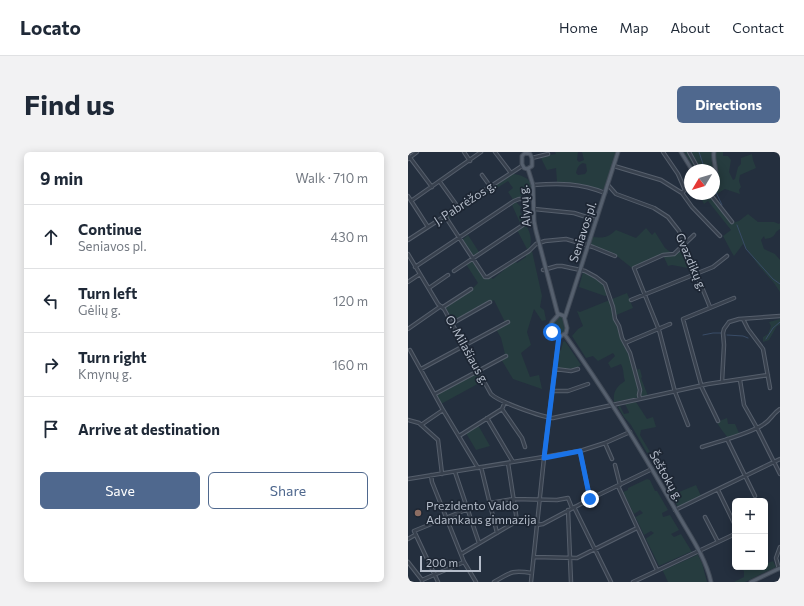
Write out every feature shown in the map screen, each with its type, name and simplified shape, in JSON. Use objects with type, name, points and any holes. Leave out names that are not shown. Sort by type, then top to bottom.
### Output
[{"type":"main road","points":[[528,152],[532,158],[532,166],[526,169],[522,166],[522,156],[524,153],[528,152]]},
{"type":"main road","name":"Seniavos pl.","points":[[565,334],[567,330],[564,317],[618,152]]},
{"type":"main road","points":[[681,152],[688,164]]},
{"type":"main road","points":[[714,152],[714,164]]},
{"type":"main road","name":"Alyvų g.","points":[[528,169],[533,185],[534,221],[538,242],[544,269],[558,314]]},
{"type":"main road","points":[[564,317],[562,314],[558,314],[549,328],[559,336],[565,334]]},
{"type":"main road","name":"Šeštokų g.","points":[[565,334],[613,405],[652,469],[706,564],[711,582]]},
{"type":"main road","points":[[751,582],[780,568]]},
{"type":"street","points":[[418,152],[409,157],[432,187]]},
{"type":"street","points":[[464,152],[470,161]]},
{"type":"street","points":[[411,201],[481,152]]},
{"type":"street","points":[[495,152],[511,173]]},
{"type":"street","points":[[663,152],[678,174],[685,190],[682,193]]},
{"type":"street","points":[[689,152],[696,164]]},
{"type":"street","points":[[532,158],[548,154]]},
{"type":"street","name":"J. Pabrėžos g.","points":[[408,240],[522,166]]},
{"type":"street","points":[[614,166],[661,180],[682,193],[692,207],[720,236]]},
{"type":"street","points":[[482,175],[490,186]]},
{"type":"street","points":[[440,182],[458,208]]},
{"type":"street","points":[[533,185],[576,184],[605,193]]},
{"type":"street","name":"Gvazdikų g.","points":[[608,185],[616,194],[654,208],[666,216],[679,231],[710,307]]},
{"type":"street","points":[[408,196],[428,227]]},
{"type":"street","points":[[415,266],[460,238],[514,201],[519,199],[533,199]]},
{"type":"street","points":[[715,200],[732,222]]},
{"type":"street","points":[[534,209],[574,213],[596,220]]},
{"type":"street","points":[[445,216],[485,277],[488,277],[519,257],[538,242],[553,239],[566,239],[593,247],[615,256]]},
{"type":"street","points":[[454,271],[529,221],[534,221]]},
{"type":"street","points":[[688,425],[674,392],[659,329],[634,268],[663,256],[674,254],[694,236]]},
{"type":"street","name":"O. Milašiaus g.","points":[[408,254],[438,304],[442,307],[453,323],[491,394],[505,402],[549,417]]},
{"type":"street","points":[[631,300],[714,267],[727,256]]},
{"type":"street","points":[[544,269],[562,266],[593,275],[606,286],[613,307],[615,319],[630,353],[640,390],[640,399]]},
{"type":"street","points":[[408,282],[420,274]]},
{"type":"street","points":[[429,288],[448,275]]},
{"type":"street","points":[[408,329],[471,289]]},
{"type":"street","points":[[718,421],[701,386],[683,319],[734,298]]},
{"type":"street","points":[[453,323],[490,302]]},
{"type":"street","points":[[722,382],[724,345],[723,333],[724,328],[729,322],[744,319],[780,316]]},
{"type":"street","points":[[744,319],[748,329],[763,349],[770,388]]},
{"type":"street","points":[[421,370],[508,322]]},
{"type":"street","points":[[625,342],[670,324]]},
{"type":"street","points":[[531,582],[559,336]]},
{"type":"street","points":[[410,350],[443,410],[480,468],[497,533]]},
{"type":"street","points":[[435,394],[506,356]]},
{"type":"street","points":[[555,369],[571,371],[578,369]]},
{"type":"street","points":[[549,417],[701,386],[768,375]]},
{"type":"street","points":[[740,380],[744,405],[758,428],[780,474]]},
{"type":"street","points":[[552,391],[568,390],[588,384]]},
{"type":"street","points":[[459,436],[502,408],[505,402]]},
{"type":"street","points":[[502,408],[522,438],[525,447]]},
{"type":"street","points":[[421,425],[443,410]]},
{"type":"street","points":[[702,448],[758,428],[766,423],[774,412],[780,410]]},
{"type":"street","points":[[487,418],[513,462]]},
{"type":"street","points":[[408,420],[417,422],[438,440],[442,474]]},
{"type":"street","points":[[408,479],[580,451],[605,443],[630,432]]},
{"type":"street","points":[[727,439],[755,496]]},
{"type":"street","points":[[605,443],[612,459]]},
{"type":"street","points":[[580,451],[590,499]]},
{"type":"street","points":[[675,510],[780,459]]},
{"type":"street","points":[[508,463],[517,521]]},
{"type":"street","points":[[615,465],[619,485],[637,528],[658,570]]},
{"type":"street","points":[[537,525],[543,524],[568,510],[652,469]]},
{"type":"street","points":[[455,471],[479,543]]},
{"type":"street","points":[[431,475],[446,518],[464,562],[476,582]]},
{"type":"street","points":[[718,490],[732,519]]},
{"type":"street","points":[[490,502],[513,499],[557,500],[568,498],[611,582]]},
{"type":"street","points":[[438,582],[415,535],[415,530],[468,509]]},
{"type":"street","points":[[568,510],[571,582]]},
{"type":"street","points":[[705,517],[718,542]]},
{"type":"street","points":[[461,554],[517,521],[537,520]]},
{"type":"street","points":[[534,557],[577,558],[637,528]]},
{"type":"street","points":[[408,540],[415,535]]},
{"type":"street","points":[[633,582],[732,535]]},
{"type":"street","points":[[780,548],[776,558],[780,568]]},
{"type":"street","points":[[408,562],[422,581],[434,574],[464,562]]},
{"type":"street","points":[[494,582],[510,572],[515,571],[532,573]]},
{"type":"green space","points":[[555,152],[578,152],[577,160],[579,162],[584,160],[582,152],[617,152],[605,188],[601,190],[580,184],[557,182],[556,168],[547,170],[540,156],[556,154]],"holes":[[[583,163],[586,164],[587,171],[585,174],[578,175],[576,173],[579,166]]]},
{"type":"green space","points":[[684,152],[712,152],[713,164],[692,164]]},
{"type":"green space","points":[[716,152],[723,152],[723,156],[728,156],[731,160],[729,172],[733,180],[735,179],[738,167],[741,164],[741,158],[752,154],[756,168],[740,175],[740,194],[725,189],[720,192],[720,164],[716,164]]},
{"type":"green space","points":[[512,174],[526,178],[531,183],[530,190],[514,201],[508,192],[513,188],[508,181],[448,219],[448,216]]},
{"type":"green space","points":[[702,200],[713,200],[732,223],[739,221],[748,214],[758,222],[780,223],[780,229],[771,238],[765,239],[764,236],[761,240],[764,249],[775,254],[780,260],[780,292],[743,244],[734,256],[723,236],[731,230],[708,201],[704,204]]},
{"type":"green space","points":[[516,202],[521,207],[520,211],[525,223],[521,225],[512,205]]},
{"type":"green space","points":[[526,225],[531,238],[528,251],[517,230]]},
{"type":"green space","points":[[646,228],[652,235],[655,232],[665,248],[674,255],[683,247],[685,248],[693,269],[672,265],[668,266],[663,255],[632,268],[613,253],[590,245],[593,237],[605,237],[616,230],[636,238]]},
{"type":"green space","points":[[468,235],[479,252],[474,256],[462,240]]},
{"type":"green space","points":[[532,251],[542,296],[540,307],[544,310],[546,320],[542,321],[534,309],[527,332],[531,345],[521,353],[530,377],[539,375],[542,389],[513,379],[501,359],[505,354],[501,338],[496,329],[506,324],[494,300],[454,321],[446,308],[478,283],[466,264],[473,260],[484,278],[486,279],[490,277],[493,279],[505,269],[505,267],[515,261],[517,263],[526,257],[525,255]]},
{"type":"green space","points":[[583,272],[601,282],[604,285],[608,295],[605,296],[579,287]]},
{"type":"green space","points":[[627,293],[633,308],[614,316],[634,370],[640,369],[641,378],[648,396],[614,402],[616,390],[619,385],[625,381],[621,364],[611,368],[608,363],[615,356],[613,353],[598,361],[593,356],[586,358],[572,336],[583,326],[577,311],[580,312]]},
{"type":"green space","points":[[559,315],[563,317],[566,329],[564,334],[559,335],[551,330],[550,327]]},
{"type":"green space","points":[[780,319],[780,325],[777,326],[769,340],[763,342],[763,337],[768,334],[771,326],[769,322]]},
{"type":"green space","points":[[565,341],[581,365],[575,369],[557,368],[559,352],[563,342]]},
{"type":"green space","points":[[477,372],[483,381],[441,404],[437,397],[438,394]]},
{"type":"green space","points":[[636,402],[647,419],[653,417],[656,427],[641,430],[640,435],[650,452],[647,453],[631,425],[618,407],[620,406],[624,414],[629,413],[625,404]]},
{"type":"green space","points":[[727,418],[728,424],[735,424],[739,433],[728,438],[717,422]]},
{"type":"green space","points":[[478,425],[490,446],[476,450],[466,433]]},
{"type":"green space","points":[[647,479],[650,480],[655,491],[657,491],[668,510],[662,513],[663,517],[670,515],[679,530],[671,534],[674,537],[681,534],[692,552],[691,554],[690,552],[659,566],[646,539],[644,540],[654,533],[651,531],[644,535],[636,518],[634,518],[643,513],[640,510],[634,514],[623,492]]},
{"type":"green space","points":[[672,481],[679,492],[696,485],[701,496],[678,507],[666,486]]},
{"type":"green space","points":[[697,553],[702,563],[707,582],[668,582],[662,569],[664,570],[697,555]]},
{"type":"green space","points":[[773,561],[776,567],[745,582],[734,582],[744,577],[743,570],[768,570],[768,563]]},
{"type":"waterway","points":[[699,152],[703,164]]},
{"type":"waterway","points":[[720,200],[722,205]]},
{"type":"waterway","points":[[737,225],[746,249],[773,279],[780,284]]},
{"type":"waterway","points":[[766,339],[773,328],[780,322]]},
{"type":"waterway","points":[[703,335],[721,333]]},
{"type":"waterway","points":[[727,335],[743,336],[748,338]]},
{"type":"place","name":"Prezidento Valdo Adamkaus gimnazija","points":[[418,513]]},
{"type":"route","points":[[552,332],[559,336],[544,458],[580,451],[590,499]]}]
